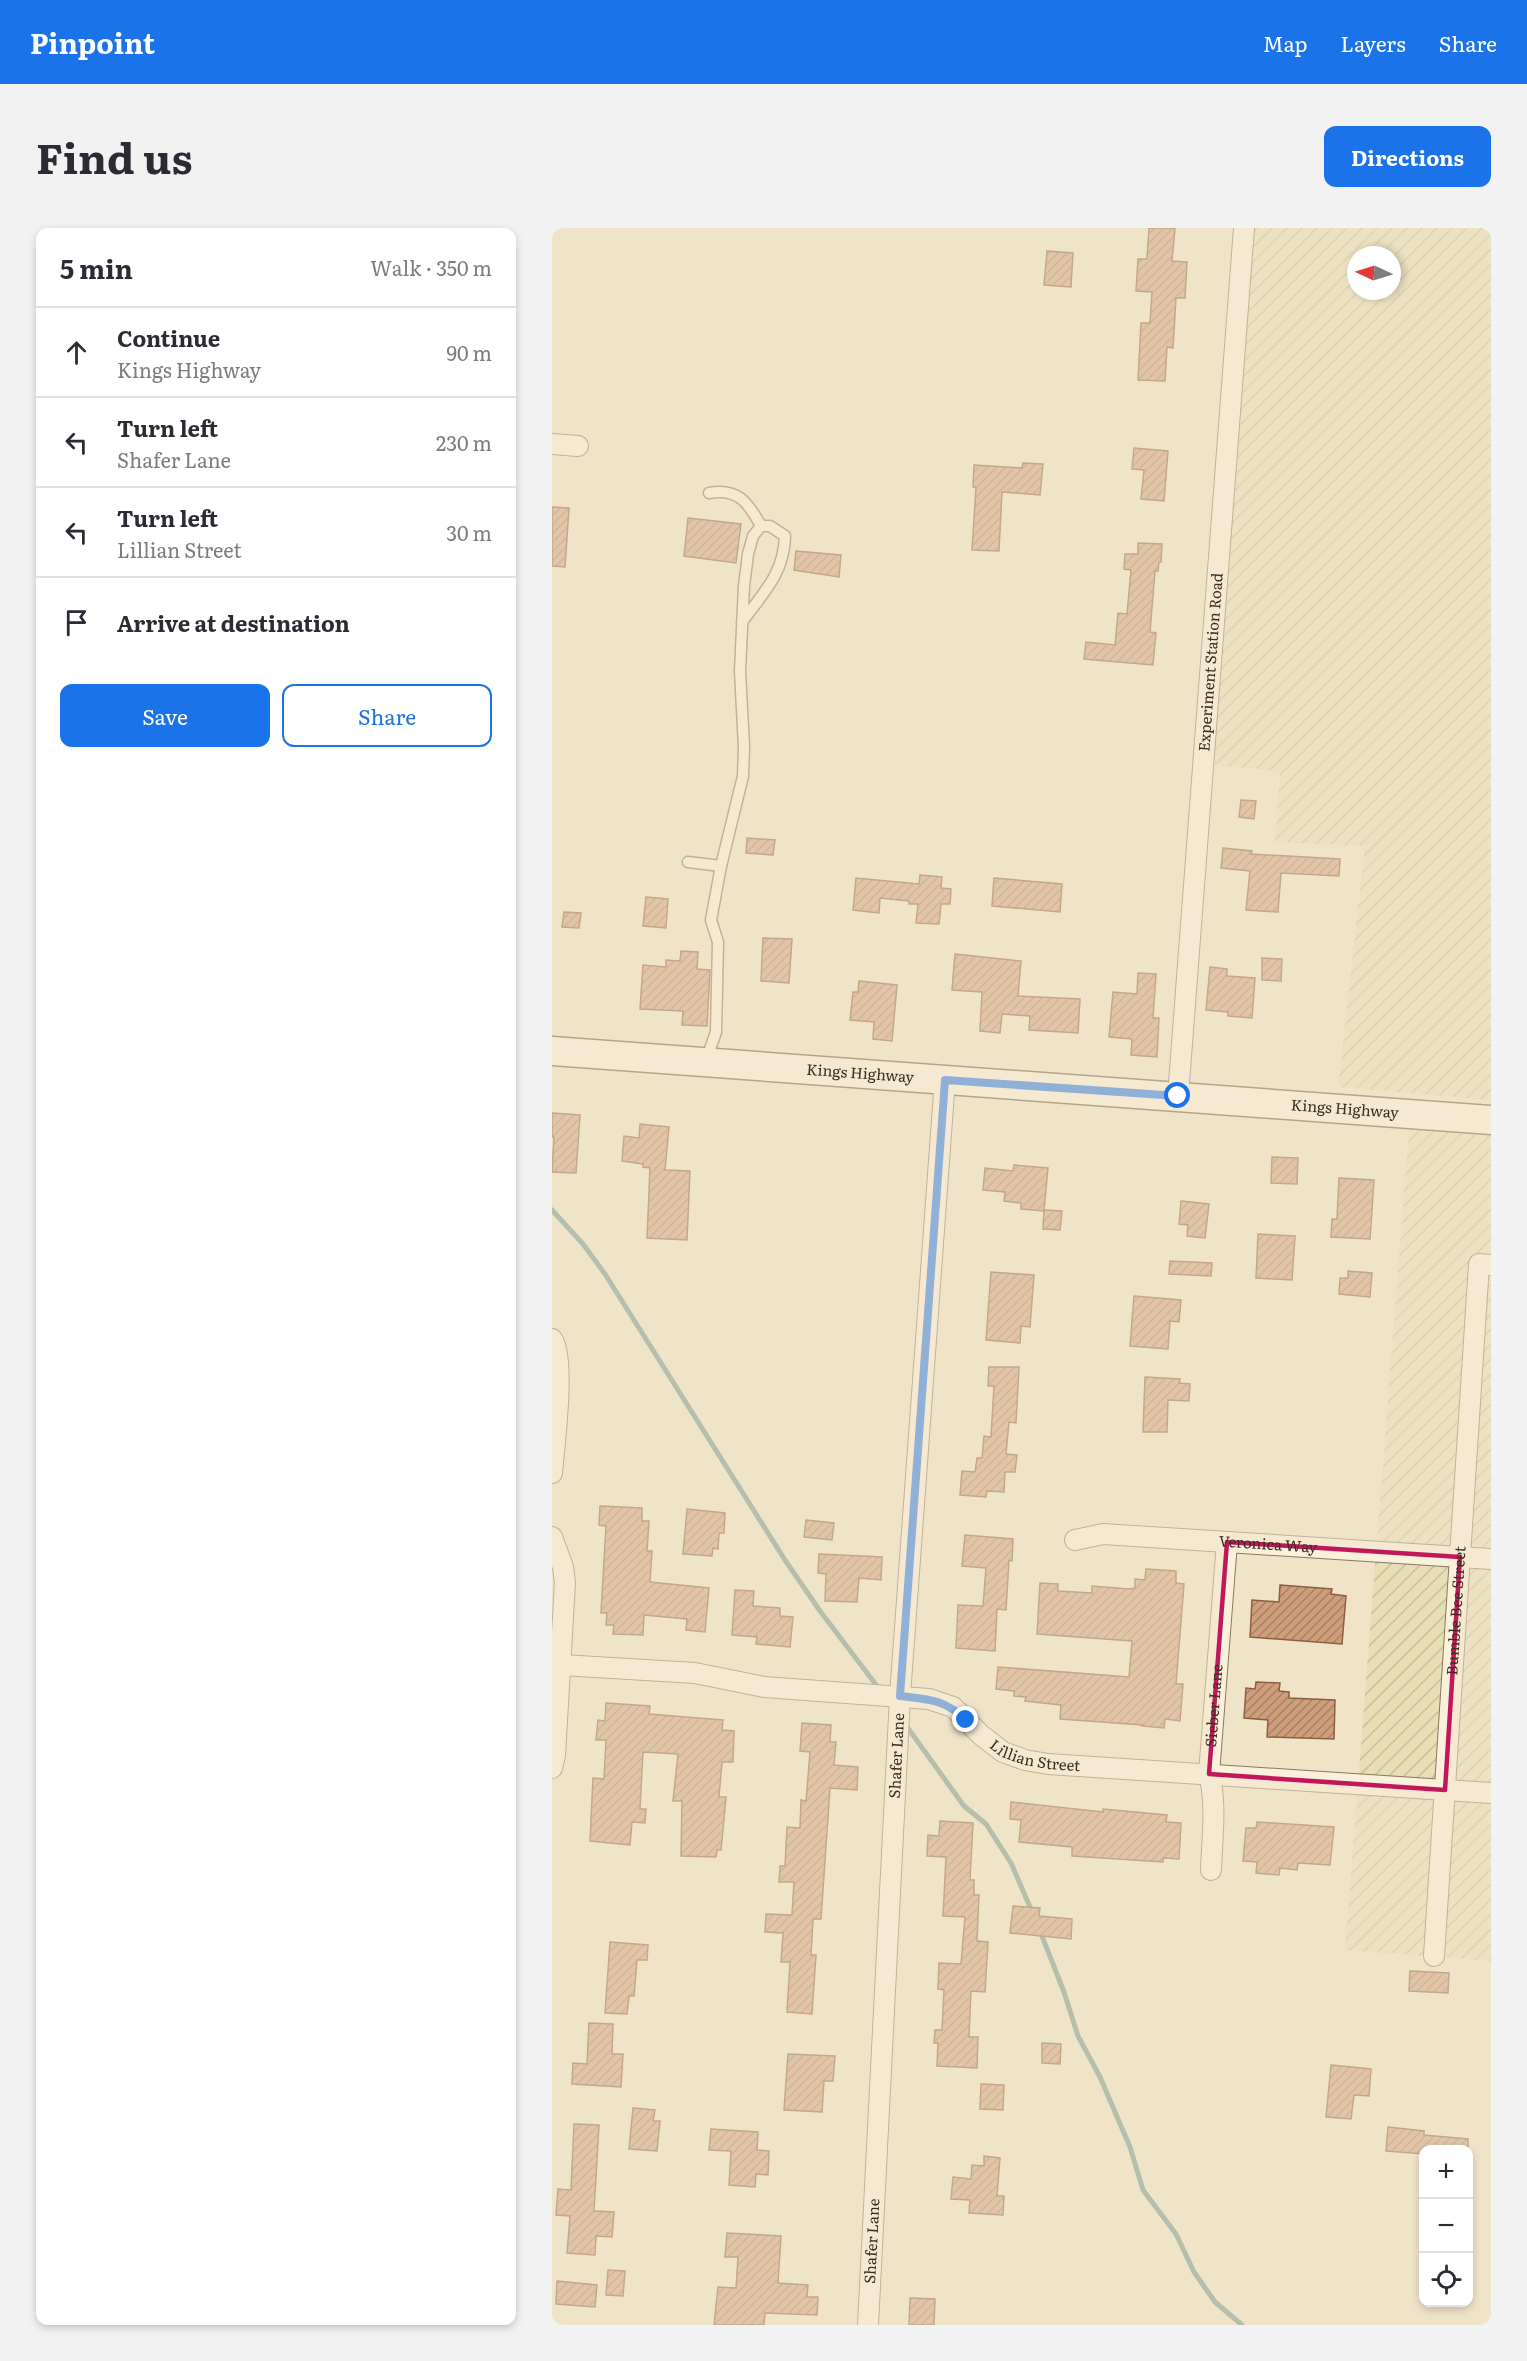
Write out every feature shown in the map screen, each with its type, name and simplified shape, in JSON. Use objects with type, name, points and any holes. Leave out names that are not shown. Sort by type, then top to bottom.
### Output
[{"type":"street","name":"Experiment Station Road","points":[[1178,1096],[1244,228]]},
{"type":"street","points":[[552,444],[578,446]]},
{"type":"street","name":"Kings Highway","points":[[552,1051],[1491,1120]]},
{"type":"street","name":"Shafer Lane","points":[[868,2325],[900,1696],[945,1080]]},
{"type":"street","name":"Bumble Bee Street","points":[[1434,1956],[1460,1557],[1485,1264]]},
{"type":"street","points":[[552,1340],[558,1351],[558,1395],[552,1473]]},
{"type":"street","name":"Veronica Way","points":[[1076,1540],[1103,1534],[1491,1559]]},
{"type":"street","points":[[552,1537],[565,1582],[562,1665],[552,1768]]},
{"type":"street","name":"Sieber Lane","points":[[1211,1870],[1214,1806],[1209,1774],[1227,1542]]},
{"type":"street","name":"Lillian Street","points":[[562,1665],[695,1672],[764,1687],[929,1699],[953,1707],[981,1736],[1003,1752],[1025,1760],[1048,1764],[1491,1793]]},
{"type":"lane","points":[[709,493],[723,490],[744,500],[761,526]]},
{"type":"lane","points":[[701,1062],[709,1052],[716,1032],[718,942],[711,920],[721,866],[743,776],[744,747],[740,671],[742,622],[748,554],[753,536],[761,526]]},
{"type":"lane","points":[[742,622],[780,570],[785,550],[786,536],[770,526],[761,526]]},
{"type":"lane","points":[[688,862],[721,866]]},
{"type":"highlighted area","points":[[1227,1542],[1460,1557],[1445,1790],[1209,1774]]},
{"type":"shaded area","points":[[1252,228],[1491,228],[1491,1100],[1338,1087],[1365,846],[1275,842],[1280,772],[1210,764]]},
{"type":"shaded area","points":[[1409,1130],[1491,1136],[1491,1961],[1345,1950]]},
{"type":"building","points":[[1149,228],[1175,228],[1172,261],[1187,262],[1185,298],[1176,298],[1173,348],[1167,347],[1165,381],[1138,380],[1141,323],[1150,323],[1152,292],[1136,291],[1138,259],[1147,259]]},
{"type":"building","points":[[1047,251],[1073,253],[1071,287],[1044,285]]},
{"type":"building","points":[[1134,448],[1168,451],[1164,501],[1141,499],[1144,470],[1132,469]]},
{"type":"building","points":[[1023,463],[1043,464],[1040,495],[1002,492],[999,551],[972,550],[976,487],[973,487],[974,465],[1022,468]]},
{"type":"building","points":[[552,507],[569,508],[565,567],[552,566]]},
{"type":"building","points":[[688,518],[741,524],[736,563],[684,556]]},
{"type":"building","points":[[1138,543],[1162,544],[1161,562],[1159,562],[1158,571],[1155,571],[1150,632],[1156,633],[1153,665],[1084,659],[1086,642],[1115,645],[1118,613],[1127,614],[1131,570],[1124,569],[1125,554],[1138,554]]},
{"type":"building","points":[[796,551],[841,555],[839,577],[794,570]]},
{"type":"building","points":[[1241,800],[1256,801],[1254,819],[1239,817]]},
{"type":"building","points":[[747,838],[775,840],[773,855],[746,853]]},
{"type":"building","points":[[1223,848],[1252,851],[1251,854],[1340,859],[1339,876],[1281,873],[1278,912],[1246,910],[1250,871],[1221,868]]},
{"type":"building","points":[[920,875],[942,877],[941,888],[951,889],[950,904],[941,904],[939,924],[916,923],[918,904],[909,904],[909,901],[880,898],[879,913],[853,910],[856,878],[919,884]]},
{"type":"building","points":[[994,878],[1062,884],[1060,912],[992,906]]},
{"type":"building","points":[[646,897],[668,899],[666,928],[643,926]]},
{"type":"building","points":[[564,912],[581,913],[579,928],[562,927]]},
{"type":"building","points":[[763,938],[792,939],[789,983],[761,981]]},
{"type":"building","points":[[681,951],[698,952],[697,969],[710,970],[707,1026],[682,1025],[683,1011],[640,1009],[643,965],[666,967],[666,960],[680,961]]},
{"type":"building","points":[[955,954],[1021,961],[1018,996],[1080,999],[1078,1033],[1029,1030],[1030,1016],[1002,1014],[1000,1033],[980,1031],[982,992],[952,990]]},
{"type":"building","points":[[1262,958],[1282,959],[1281,981],[1262,980]]},
{"type":"building","points":[[1210,967],[1227,969],[1227,976],[1255,978],[1252,1018],[1228,1016],[1228,1012],[1206,1010]]},
{"type":"building","points":[[1138,973],[1156,974],[1153,1018],[1159,1018],[1157,1057],[1131,1055],[1132,1039],[1109,1037],[1113,992],[1137,994]]},
{"type":"building","points":[[859,981],[897,985],[892,1041],[873,1039],[874,1022],[850,1020],[853,992],[858,992]]},
{"type":"building","points":[[552,1113],[580,1115],[576,1173],[552,1172],[554,1137],[552,1137]]},
{"type":"building","points":[[640,1124],[669,1127],[665,1170],[690,1171],[687,1240],[647,1238],[650,1168],[643,1167],[643,1164],[622,1161],[624,1136],[639,1138]]},
{"type":"building","points":[[1272,1157],[1298,1158],[1297,1184],[1271,1183]]},
{"type":"building","points":[[1014,1165],[1048,1168],[1044,1211],[1021,1209],[1021,1203],[1004,1201],[1005,1192],[983,1190],[985,1168],[1013,1171]]},
{"type":"building","points":[[1339,1178],[1374,1180],[1370,1239],[1331,1237],[1332,1219],[1337,1219]]},
{"type":"building","points":[[1181,1201],[1209,1204],[1205,1238],[1187,1236],[1188,1225],[1179,1224]]},
{"type":"building","points":[[1044,1210],[1062,1211],[1060,1230],[1043,1229]]},
{"type":"building","points":[[1258,1234],[1295,1236],[1292,1280],[1256,1278]]},
{"type":"building","points":[[1170,1261],[1212,1263],[1211,1276],[1169,1274]]},
{"type":"building","points":[[1348,1271],[1372,1273],[1370,1297],[1339,1294],[1340,1278],[1348,1278]]},
{"type":"building","points":[[991,1272],[1034,1275],[1030,1327],[1021,1326],[1020,1343],[986,1340]]},
{"type":"building","points":[[1134,1296],[1181,1300],[1179,1322],[1170,1321],[1168,1349],[1130,1346]]},
{"type":"building","points":[[989,1367],[1019,1367],[1016,1423],[1009,1422],[1006,1454],[1017,1455],[1015,1472],[1005,1472],[1004,1492],[987,1491],[986,1497],[960,1495],[962,1471],[975,1472],[977,1458],[982,1458],[984,1436],[991,1437],[994,1386],[988,1386]]},
{"type":"building","points":[[1145,1377],[1180,1379],[1179,1383],[1190,1384],[1189,1401],[1168,1400],[1167,1432],[1143,1432]]},
{"type":"building","points":[[600,1506],[642,1508],[642,1521],[649,1521],[647,1551],[652,1551],[650,1582],[709,1588],[705,1632],[686,1630],[687,1619],[644,1615],[643,1635],[613,1634],[614,1625],[606,1625],[607,1613],[601,1613],[606,1526],[599,1525]]},
{"type":"building","points":[[687,1509],[725,1513],[724,1533],[719,1533],[718,1549],[713,1548],[712,1556],[683,1554]]},
{"type":"building","points":[[806,1520],[834,1523],[832,1540],[804,1537]]},
{"type":"building","points":[[965,1535],[1013,1539],[1012,1561],[1009,1560],[1006,1610],[997,1609],[995,1651],[956,1648],[958,1605],[983,1606],[986,1568],[962,1566]]},
{"type":"building","points":[[819,1554],[882,1557],[881,1580],[859,1578],[857,1602],[825,1601],[826,1574],[818,1573]]},
{"type":"building","points":[[1146,1569],[1176,1571],[1176,1583],[1184,1584],[1176,1684],[1183,1684],[1180,1721],[1165,1719],[1164,1728],[1060,1719],[1061,1705],[1025,1701],[1026,1697],[1014,1696],[1014,1691],[996,1689],[998,1667],[1129,1677],[1132,1641],[1037,1634],[1040,1583],[1058,1584],[1058,1591],[1092,1593],[1092,1586],[1129,1589],[1135,1588],[1135,1579],[1145,1580]]},
{"type":"building","points":[[1280,1585],[1332,1589],[1331,1594],[1346,1596],[1342,1644],[1250,1637],[1252,1600],[1279,1602]]},
{"type":"building","points":[[735,1590],[754,1591],[753,1606],[780,1608],[780,1616],[793,1617],[790,1647],[756,1644],[757,1637],[732,1635]]},
{"type":"building","points":[[1256,1682],[1280,1683],[1279,1691],[1289,1692],[1289,1698],[1335,1700],[1334,1739],[1267,1737],[1268,1720],[1244,1718],[1246,1688],[1255,1689]]},
{"type":"building","points":[[606,1703],[650,1706],[649,1714],[723,1720],[722,1730],[734,1731],[733,1762],[722,1762],[719,1797],[726,1797],[721,1850],[717,1850],[716,1857],[681,1856],[682,1801],[673,1801],[678,1754],[643,1752],[640,1809],[646,1809],[645,1823],[632,1822],[630,1845],[590,1841],[593,1778],[604,1779],[606,1740],[596,1740],[598,1720],[605,1721]]},
{"type":"building","points":[[802,1723],[831,1725],[830,1742],[836,1742],[834,1765],[858,1767],[857,1790],[830,1788],[821,1919],[813,1919],[811,1955],[816,1955],[812,2014],[787,2012],[790,1962],[781,1962],[783,1933],[765,1932],[766,1914],[792,1915],[794,1882],[779,1882],[780,1866],[785,1866],[787,1827],[800,1828],[801,1800],[806,1801],[810,1752],[800,1751]]},
{"type":"building","points":[[1011,1802],[1103,1812],[1103,1809],[1167,1815],[1166,1822],[1181,1823],[1179,1859],[1163,1858],[1163,1862],[1072,1856],[1072,1847],[1019,1842],[1021,1820],[1010,1819]]},
{"type":"building","points":[[940,1821],[973,1823],[970,1880],[974,1880],[974,1895],[979,1895],[977,1941],[988,1942],[985,1992],[971,1991],[969,2037],[978,2037],[977,2068],[937,2066],[938,2043],[934,2043],[935,2030],[942,2030],[944,1990],[938,1989],[939,1963],[961,1964],[965,1917],[943,1916],[946,1857],[927,1856],[928,1835],[939,1836]]},
{"type":"building","points":[[1257,1822],[1334,1827],[1330,1865],[1298,1863],[1297,1870],[1280,1868],[1279,1875],[1256,1873],[1257,1862],[1243,1861],[1246,1828],[1256,1828]]},
{"type":"building","points":[[1013,1906],[1040,1908],[1039,1916],[1072,1919],[1071,1939],[1010,1933]]},
{"type":"building","points":[[610,1942],[648,1945],[647,1960],[637,1960],[634,1996],[629,1996],[627,2014],[605,2013]]},
{"type":"building","points":[[1410,1971],[1449,1973],[1448,1993],[1409,1991]]},
{"type":"building","points":[[589,2023],[613,2024],[612,2054],[623,2054],[621,2087],[572,2084],[573,2063],[587,2064]]},
{"type":"building","points":[[1042,2043],[1061,2044],[1060,2064],[1042,2063]]},
{"type":"building","points":[[788,2054],[835,2056],[833,2081],[824,2081],[822,2112],[784,2110]]},
{"type":"building","points":[[1331,2065],[1371,2069],[1369,2096],[1354,2095],[1351,2119],[1326,2117]]},
{"type":"building","points":[[981,2084],[1004,2085],[1003,2110],[980,2109]]},
{"type":"building","points":[[633,2108],[655,2110],[653,2121],[660,2121],[657,2151],[629,2149]]},
{"type":"building","points":[[574,2124],[599,2125],[594,2211],[614,2212],[612,2237],[596,2236],[595,2255],[567,2253],[570,2216],[556,2215],[558,2189],[571,2190]]},
{"type":"building","points":[[1388,2127],[1424,2131],[1424,2135],[1468,2139],[1468,2145],[1419,2145],[1419,2154],[1386,2151]]},
{"type":"building","points":[[711,2129],[758,2132],[757,2150],[769,2151],[768,2175],[756,2174],[755,2187],[729,2185],[731,2151],[709,2150]]},
{"type":"building","points":[[984,2156],[1000,2158],[997,2196],[1004,2196],[1003,2215],[969,2213],[970,2200],[951,2199],[953,2177],[971,2179],[972,2165],[984,2166]]},
{"type":"building","points":[[727,2233],[781,2236],[778,2283],[808,2285],[807,2297],[818,2297],[817,2315],[765,2313],[764,2325],[714,2325],[718,2287],[736,2288],[738,2257],[725,2257]]},
{"type":"building","points":[[608,2270],[625,2271],[623,2296],[606,2295]]},
{"type":"building","points":[[557,2281],[597,2285],[595,2307],[556,2304]]},
{"type":"building","points":[[910,2298],[935,2299],[934,2325],[909,2325]]},
{"type":"waterway","points":[[552,1210],[583,1244],[605,1274],[785,1560],[820,1611],[880,1690]]},
{"type":"waterway","points":[[905,1724],[964,1806],[986,1824],[1011,1863],[1033,1914]]},
{"type":"waterway","points":[[1040,1931],[1064,1992],[1078,2036],[1100,2077],[1130,2147],[1143,2190],[1176,2234],[1194,2272],[1215,2302],[1242,2325]]},
{"type":"route","points":[[966,1720],[953,1707],[929,1699],[900,1696],[945,1080],[1178,1096]]}]
